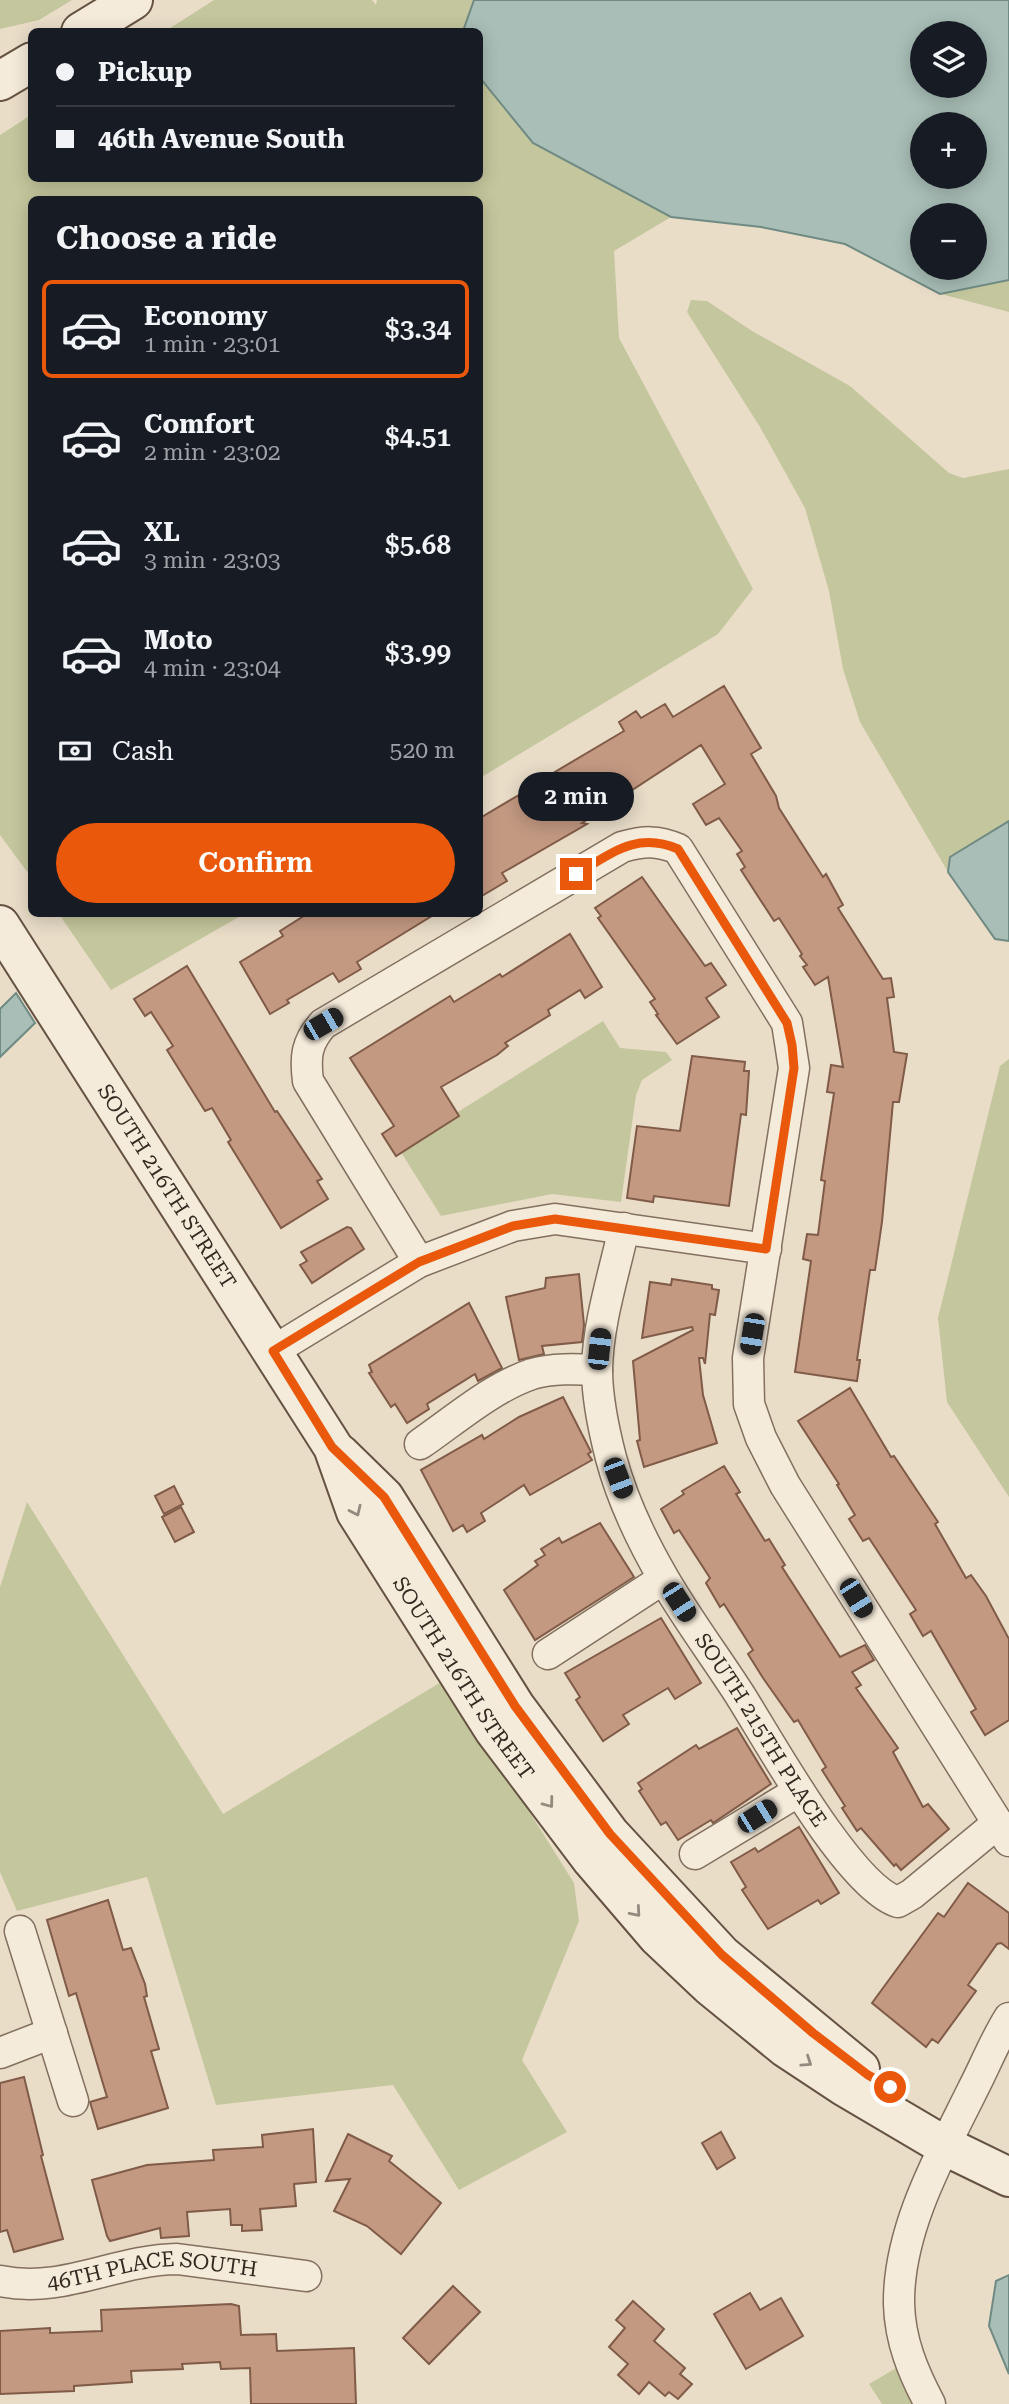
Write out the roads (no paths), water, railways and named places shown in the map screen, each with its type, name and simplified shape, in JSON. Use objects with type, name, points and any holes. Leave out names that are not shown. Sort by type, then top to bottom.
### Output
[{"type":"street","points":[[88,28],[133,0]]},
{"type":"street","points":[[0,81],[28,64]]},
{"type":"street","points":[[419,1262],[308,1081],[304,1056],[313,1035],[323,1024],[622,847],[645,841],[661,842],[678,849],[787,1023],[792,1045],[794,1068],[748,1357],[749,1404],[761,1438],[785,1485],[1003,1832]]},
{"type":"street","name":"SOUTH 216TH STREET","points":[[0,925],[332,1447],[384,1497],[601,1847],[813,2033],[950,2134]]},
{"type":"street","points":[[273,1351],[419,1262],[513,1226],[555,1219],[766,1249]]},
{"type":"street","name":"SOUTH 215TH PLACE","points":[[624,1228],[602,1328],[597,1370],[611,1459],[633,1516],[663,1579],[799,1791],[864,1879],[885,1898],[898,1902],[1003,1832]]},
{"type":"street","points":[[420,1444],[498,1390],[533,1374],[568,1369],[597,1370]]},
{"type":"street","points":[[548,1654],[663,1579]]},
{"type":"street","points":[[695,1854],[799,1791]]},
{"type":"street","points":[[20,1931],[73,2101]]},
{"type":"street","points":[[930,2404],[912,2370],[899,2303],[907,2239],[950,2134],[1009,2018]]},
{"type":"street","points":[[0,2053],[52,2034]]},
{"type":"street","points":[[950,2134],[1009,2151]]},
{"type":"street","points":[[950,2134],[1009,2177]]},
{"type":"street","name":"46TH PLACE SOUTH","points":[[0,2281],[37,2286],[55,2284],[134,2262],[177,2259],[306,2276]]},
{"type":"water","points":[[474,0],[1009,0],[1009,280],[940,294],[913,280],[987,280],[987,203],[910,203],[910,278],[845,244],[761,227],[671,217],[533,143],[483,82],[483,28],[464,28]]},
{"type":"water","points":[[1009,821],[1009,941],[995,939],[948,872],[950,857]]},
{"type":"water","points":[[16,993],[35,1023],[0,1057],[0,1009]]},
{"type":"water","points":[[1009,2275],[1009,2374],[989,2326],[996,2281]]}]
